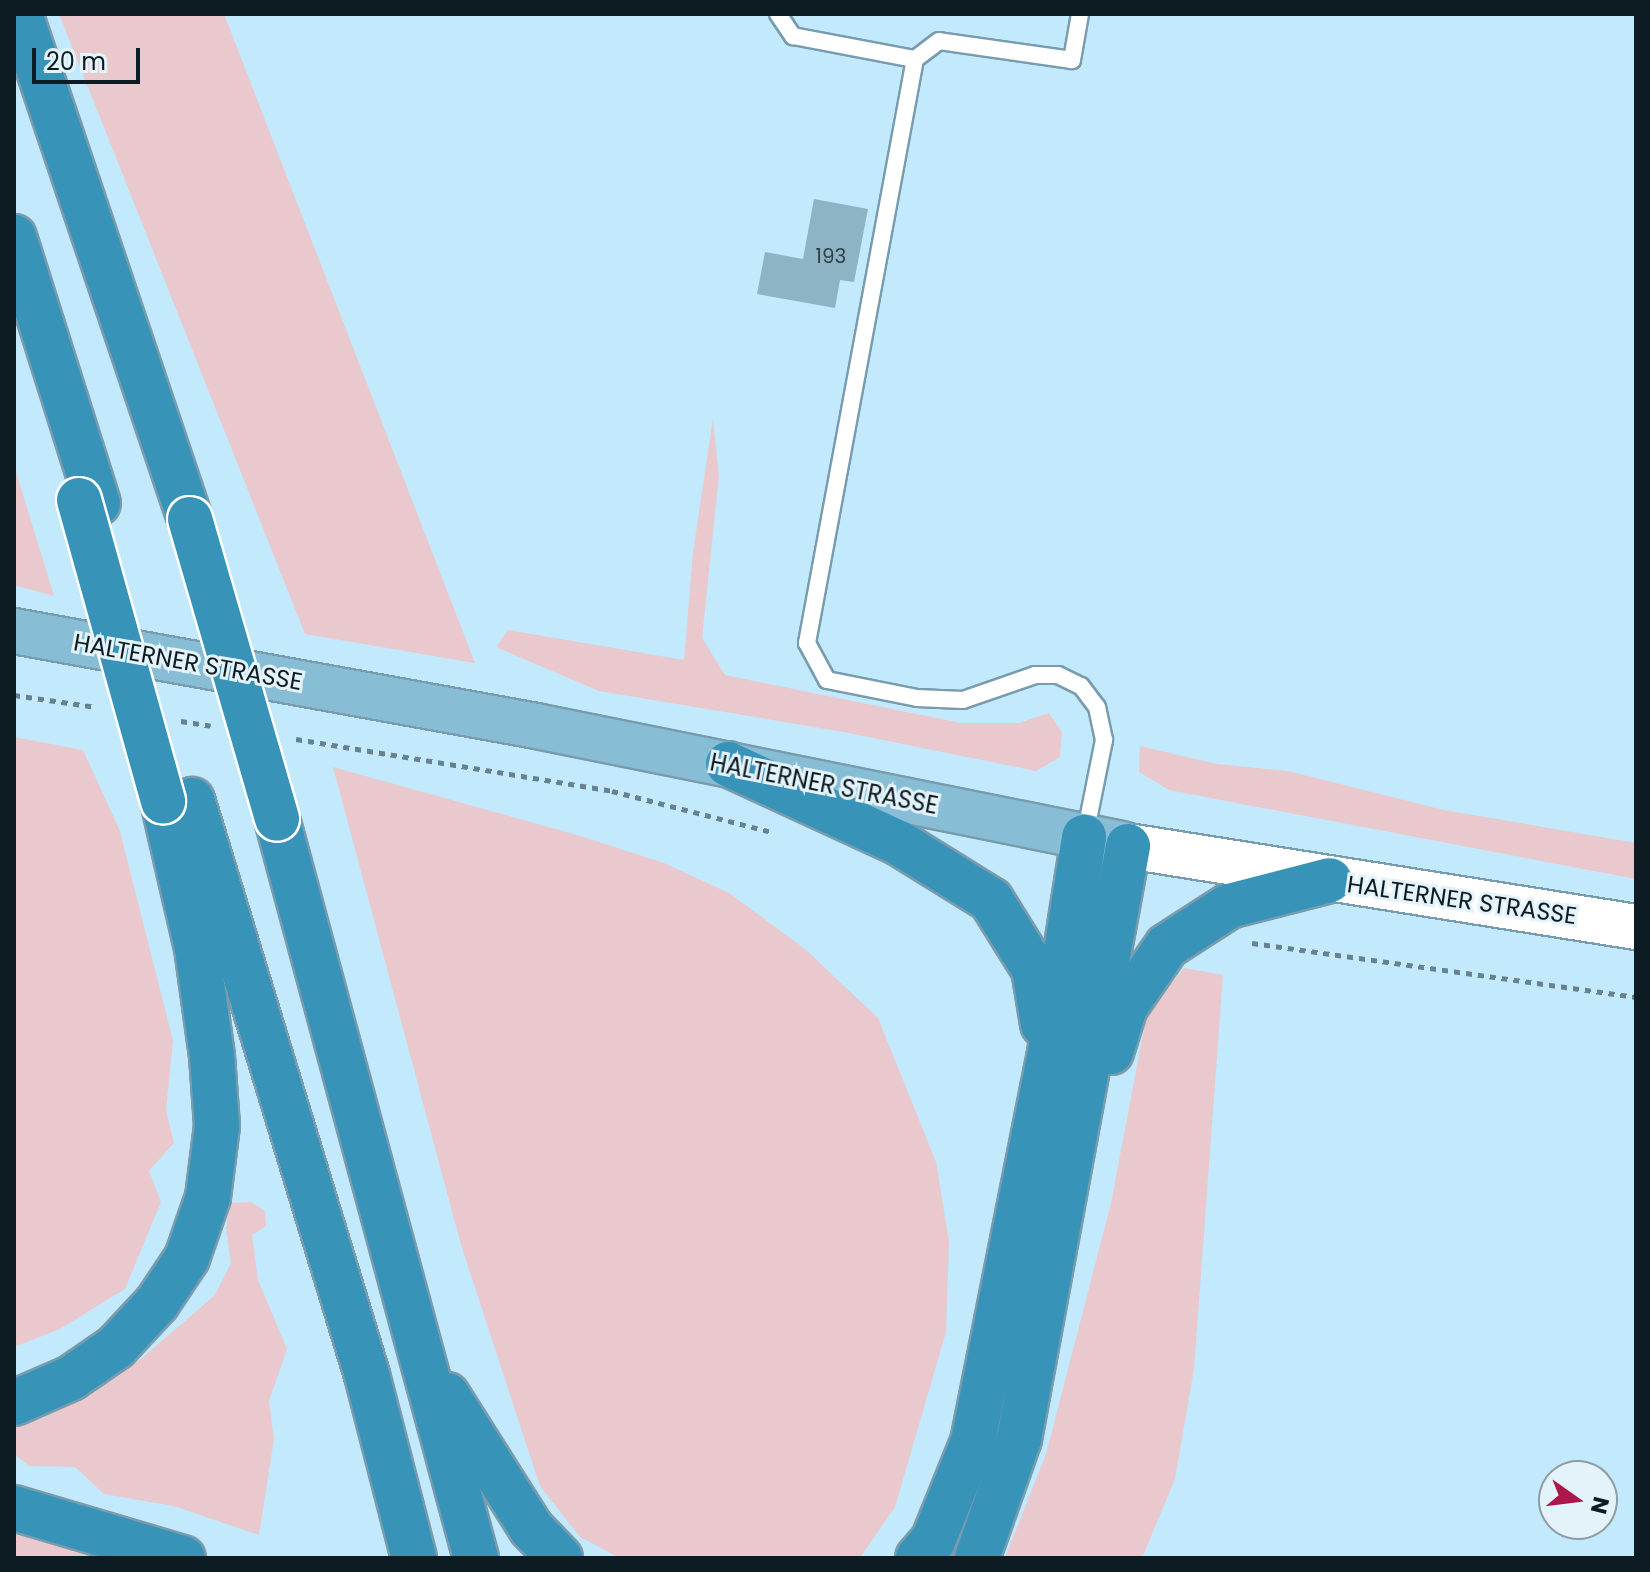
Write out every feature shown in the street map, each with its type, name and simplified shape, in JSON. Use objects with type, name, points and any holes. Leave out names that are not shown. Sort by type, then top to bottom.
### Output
[{"type":"highway","points":[[20,14],[190,519],[277,819],[427,1362],[476,1558]]},
{"type":"highway","points":[[14,237],[178,801],[367,1375],[414,1558]]},
{"type":"highway","points":[[728,764],[899,843],[991,900],[1034,969],[1049,1059]]},
{"type":"highway","points":[[14,1403],[82,1371],[116,1347],[157,1303],[187,1258],[208,1197],[217,1126],[212,1056],[178,801]]},
{"type":"highway","points":[[918,1558],[933,1541],[973,1442],[1049,1059],[1084,837]]},
{"type":"highway","points":[[977,1558],[1019,1439],[1069,1184],[1128,846]]},
{"type":"highway","points":[[1069,1184],[1125,1007],[1167,946],[1229,906],[1330,880]]},
{"type":"highway","points":[[427,1362],[531,1528],[560,1558]]},
{"type":"highway","points":[[14,1508],[183,1558]]},
{"type":"main road","name":"HALTERNER STRASSE","points":[[14,631],[728,764],[1128,846],[1636,927]]},
{"type":"lane","points":[[778,14],[793,36],[915,59]]},
{"type":"lane","points":[[1080,14],[1072,60],[939,41],[915,59],[807,643],[827,680],[917,698],[963,700],[1035,675],[1058,675],[1081,686],[1097,707],[1104,740],[1084,837]]},
{"type":"shaded area","points":[[59,14],[224,14],[475,663],[305,634]]},
{"type":"shaded area","points":[[713,419],[719,476],[702,638],[725,675],[961,723],[1019,723],[1049,713],[1062,732],[1060,757],[1036,771],[844,732],[599,691],[496,647],[508,630],[684,660],[693,552]]},
{"type":"shaded area","points":[[14,465],[54,596],[14,585]]},
{"type":"shaded area","points":[[14,737],[83,750],[120,831],[173,1041],[166,1110],[174,1143],[149,1171],[161,1202],[125,1289],[60,1329],[14,1347]]},
{"type":"shaded area","points":[[1140,746],[1217,764],[1288,771],[1444,810],[1636,843],[1636,879],[1169,790],[1139,772]]},
{"type":"shaded area","points":[[333,767],[577,835],[664,863],[729,893],[805,949],[878,1018],[936,1162],[949,1242],[946,1332],[895,1507],[860,1558],[620,1558],[580,1537],[540,1486],[461,1245]]},
{"type":"shaded area","points":[[1184,968],[1223,975],[1194,1369],[1175,1479],[1142,1558],[1005,1558],[1046,1454],[1111,1203],[1147,1013]]},
{"type":"shaded area","points":[[251,1202],[265,1211],[266,1226],[252,1235],[258,1280],[287,1349],[269,1401],[274,1439],[259,1535],[174,1506],[104,1494],[75,1467],[29,1466],[14,1454],[14,1427],[43,1418],[141,1359],[215,1295],[231,1263],[226,1229],[230,1203]]},
{"type":"shaded area","points":[[14,1530],[118,1558],[14,1558]]},
{"type":"building","points":[[814,199],[868,209],[854,282],[840,280],[835,308],[757,294],[765,252],[803,259]]}]
